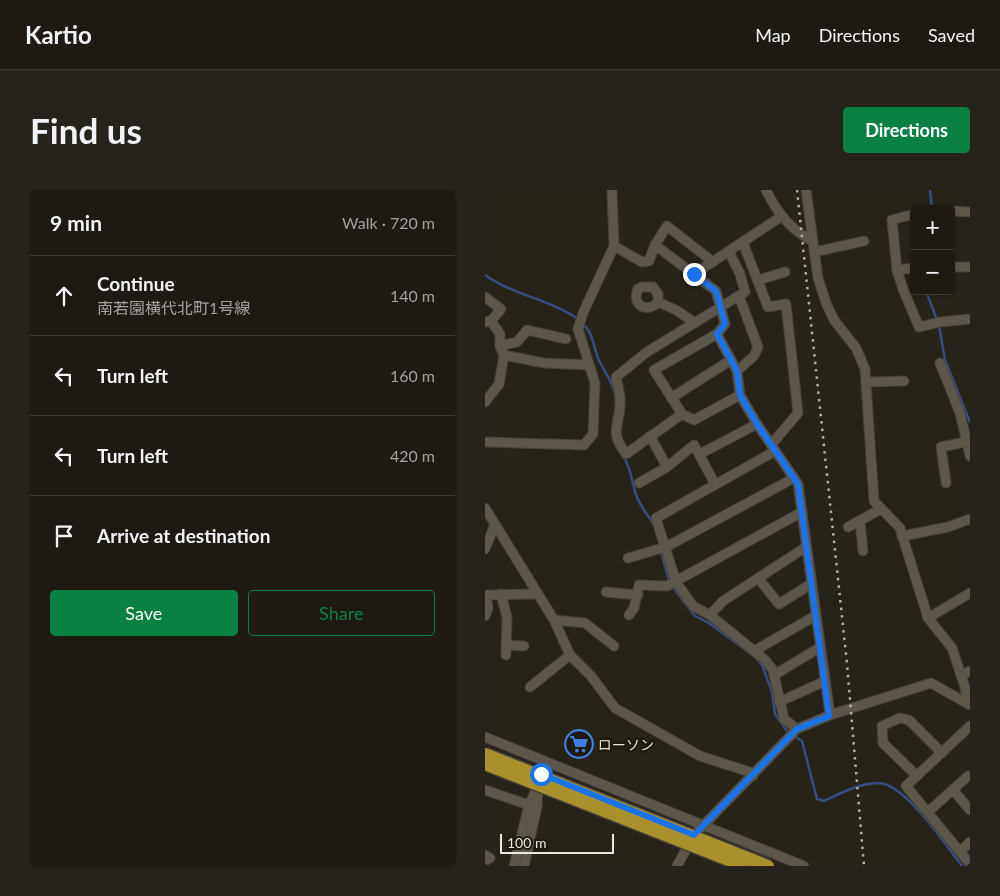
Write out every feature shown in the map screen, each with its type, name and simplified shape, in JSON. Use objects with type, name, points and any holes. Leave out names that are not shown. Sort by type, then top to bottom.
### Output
[{"type":"highway","points":[[485,753],[768,866]]},
{"type":"highway","points":[[485,765],[744,866]]},
{"type":"street","points":[[485,442],[584,445],[593,434],[595,382],[577,330],[614,246],[612,190]]},
{"type":"street","points":[[766,190],[782,216],[798,234],[812,241]]},
{"type":"street","points":[[806,190],[818,278],[826,303],[834,320],[857,348],[865,369],[874,500],[881,510],[900,528],[929,618],[952,648],[969,704]]},
{"type":"street","points":[[955,211],[970,212]]},
{"type":"street","points":[[910,215],[891,220],[897,270],[903,290],[919,327],[941,322],[970,319]]},
{"type":"street","points":[[694,274],[782,216]]},
{"type":"street","points":[[614,246],[642,262],[649,261],[655,245],[667,226],[713,262]]},
{"type":"street","points":[[814,252],[863,240]]},
{"type":"street","points":[[743,243],[768,307],[786,304],[798,413],[773,448],[656,518],[672,584],[693,606],[710,615],[765,660],[773,670],[784,719],[797,729]]},
{"type":"street","points":[[655,245],[716,291],[725,324],[717,334],[654,370],[681,414],[694,420],[740,395]]},
{"type":"street","points":[[681,414],[626,454],[617,442],[616,425],[621,403],[616,377],[647,352],[745,292],[740,274],[729,252]]},
{"type":"street","points":[[955,267],[970,267]]},
{"type":"street","points":[[897,270],[910,268]]},
{"type":"street","points":[[758,280],[785,272]]},
{"type":"street","points":[[737,371],[753,356],[758,347],[739,296]]},
{"type":"street","points":[[485,297],[501,309],[488,321],[500,334],[502,351],[499,384],[485,402]]},
{"type":"street","points":[[658,302],[676,310],[695,323]]},
{"type":"street","points":[[502,351],[517,342],[527,330],[566,339]]},
{"type":"street","points":[[717,334],[737,371],[740,395],[757,424],[798,484],[829,716]]},
{"type":"street","points":[[502,351],[544,362],[589,365]]},
{"type":"street","points":[[671,398],[731,360]]},
{"type":"street","points":[[940,363],[960,413],[970,456]]},
{"type":"street","points":[[866,382],[905,381]]},
{"type":"street","points":[[700,454],[757,424]]},
{"type":"street","points":[[650,436],[667,467]]},
{"type":"street","points":[[946,482],[941,447],[968,442]]},
{"type":"street","points":[[639,483],[667,467],[693,445],[700,454],[715,484]]},
{"type":"street","points":[[628,558],[662,548],[794,478]]},
{"type":"street","points":[[485,508],[554,620],[570,655],[591,676],[615,708],[700,756],[750,772],[753,776]]},
{"type":"street","points":[[848,527],[881,510]]},
{"type":"street","points":[[629,615],[634,608],[639,585],[672,584],[802,512]]},
{"type":"street","points":[[903,536],[948,527],[970,519]]},
{"type":"street","points":[[860,522],[863,552]]},
{"type":"street","points":[[485,549],[495,524]]},
{"type":"street","points":[[710,615],[723,601],[806,547]]},
{"type":"street","points":[[758,578],[779,604],[811,584]]},
{"type":"street","points":[[485,616],[489,608],[486,592],[537,594]]},
{"type":"street","points":[[606,592],[638,595]]},
{"type":"street","points":[[501,594],[507,617],[506,655]]},
{"type":"street","points":[[929,618],[970,594]]},
{"type":"street","points":[[754,651],[815,616]]},
{"type":"street","points":[[554,620],[585,623],[614,646]]},
{"type":"street","points":[[506,645],[524,646]]},
{"type":"street","points":[[774,675],[819,648]]},
{"type":"street","points":[[530,686],[570,655]]},
{"type":"street","points":[[961,676],[970,671]]},
{"type":"street","points":[[779,702],[825,682]]},
{"type":"street","points":[[677,866],[694,835],[797,729],[829,716],[931,683],[969,704]]},
{"type":"street","points":[[917,776],[883,743],[882,726],[899,718],[909,720],[942,752]]},
{"type":"street","points":[[970,726],[906,786],[970,864]]},
{"type":"street","points":[[485,737],[804,866]]},
{"type":"street","points":[[485,753],[776,866]]},
{"type":"street","points":[[485,765],[538,788],[736,866]]},
{"type":"street","points":[[523,866],[537,807],[541,774]]},
{"type":"street","points":[[928,812],[968,776]]},
{"type":"street","points":[[514,866],[529,805],[538,788]]},
{"type":"street","points":[[485,790],[529,805]]},
{"type":"street","points":[[953,790],[970,810]]},
{"type":"street","points":[[961,852],[970,842]]},
{"type":"street","points":[[485,855],[490,858],[485,861]]},
{"type":"building","name":"ローソン","points":[[570,734],[593,742],[588,754],[566,746]]},
{"type":"waterway","points":[[930,190],[932,205]]},
{"type":"waterway","points":[[485,275],[507,288],[555,306],[578,319]]},
{"type":"waterway","points":[[928,295],[937,320]]},
{"type":"waterway","points":[[582,323],[591,335],[598,358],[614,389],[616,408],[612,431],[614,443],[618,449]]},
{"type":"waterway","points":[[939,325],[945,360],[970,422]]},
{"type":"waterway","points":[[623,456],[639,501],[655,527]]},
{"type":"waterway","points":[[661,552],[670,584],[695,616],[709,623],[754,656],[762,665],[772,692],[775,714],[787,731],[802,741],[817,799],[824,801],[851,789],[872,783],[889,786],[901,793],[924,817],[962,866]]},
{"type":"railway","points":[[797,190],[847,664],[864,866]]},
{"type":"place","name":"ローソン","points":[[579,744]]},
{"type":"route","points":[[541,774],[694,835],[797,729],[829,716],[798,484],[757,424],[740,395],[737,371],[717,334],[725,324],[716,291],[694,274]]}]
